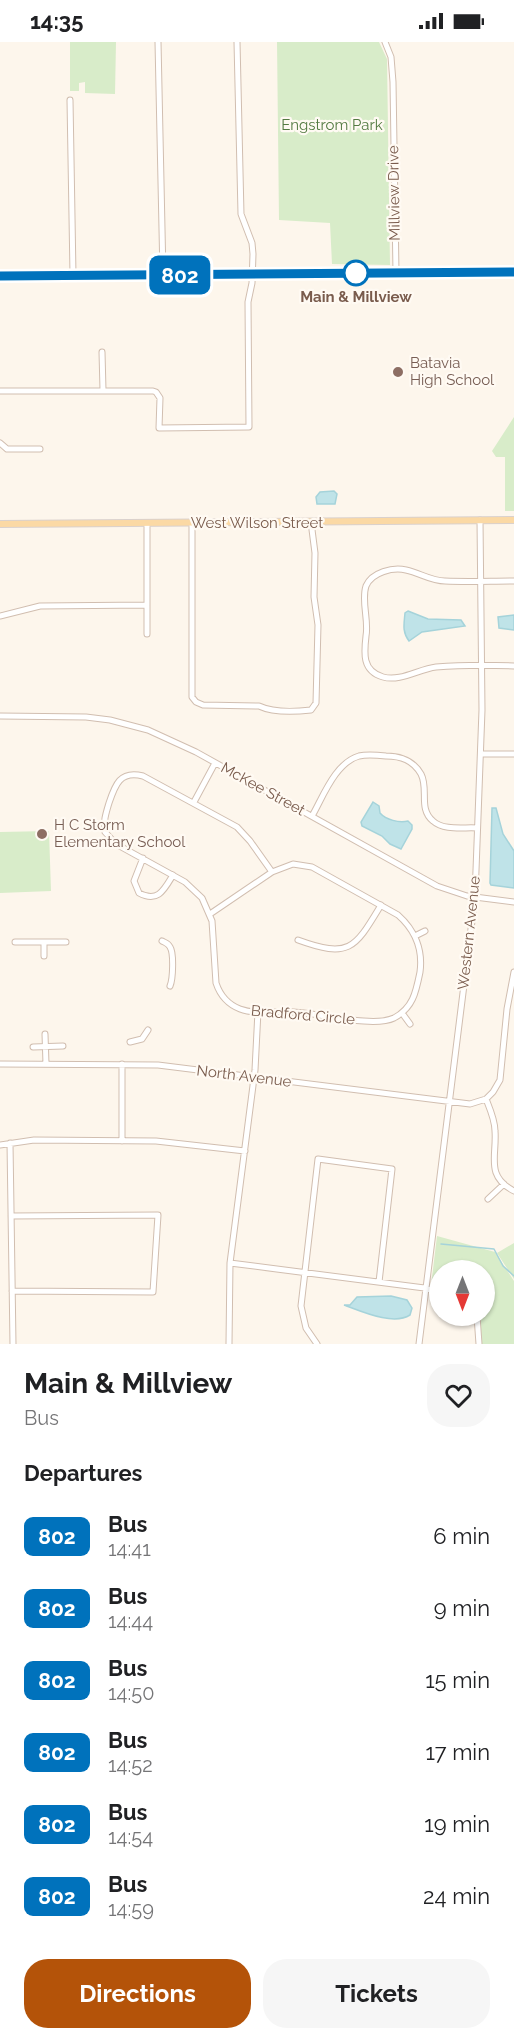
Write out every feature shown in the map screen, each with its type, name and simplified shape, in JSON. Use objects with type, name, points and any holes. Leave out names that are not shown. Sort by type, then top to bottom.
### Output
[{"type":"main road","points":[[0,276],[514,272]]},
{"type":"main road","name":"West Wilson Street","points":[[0,524],[514,520]]},
{"type":"street","points":[[158,42],[163,275]]},
{"type":"street","points":[[0,391],[156,392],[160,398],[159,428],[249,427],[248,302],[253,274],[252,243],[241,214],[237,42]]},
{"type":"street","name":"Millview Drive","points":[[385,42],[392,64],[396,273]]},
{"type":"street","points":[[70,100],[72,275]]},
{"type":"street","points":[[102,352],[103,390]]},
{"type":"street","points":[[0,443],[7,449],[40,449]]},
{"type":"street","name":"Western Avenue","points":[[419,1344],[475,897],[481,754],[480,520]]},
{"type":"street","points":[[192,523],[192,697],[203,705],[259,706],[285,711],[313,709],[316,703],[318,625],[314,597],[315,553],[311,522]]},
{"type":"street","points":[[147,523],[147,634]]},
{"type":"street","points":[[514,581],[437,581],[403,569],[377,574],[369,580],[366,588],[367,628],[364,656],[368,666],[375,673],[392,679],[435,668],[514,666]]},
{"type":"street","points":[[0,616],[40,606],[147,605]]},
{"type":"street","name":"McKee Street","points":[[0,716],[78,717],[111,720],[148,730],[215,763],[437,885],[467,896],[514,902]]},
{"type":"street","points":[[481,754],[514,754]]},
{"type":"street","points":[[312,816],[338,771],[346,763],[362,756],[392,756],[407,760],[420,774],[424,784],[425,809],[433,822],[446,827],[477,828]]},
{"type":"street","points":[[194,802],[215,763]]},
{"type":"street","points":[[216,1002],[223,997],[216,983],[214,933],[210,914],[197,892],[185,882],[111,840],[105,832],[104,821],[116,784],[122,778],[136,774],[151,779],[194,802],[237,827],[272,872]]},
{"type":"street","points":[[143,858],[134,880],[139,893],[147,897],[162,892],[173,875]]},
{"type":"street","points":[[210,914],[272,872],[293,864],[312,867],[405,921],[415,936],[420,957],[417,990],[411,1004],[402,1013],[410,1024]]},
{"type":"street","points":[[298,940],[330,950],[345,947],[364,935],[381,905]]},
{"type":"street","points":[[415,936],[425,931]]},
{"type":"street","points":[[162,941],[171,948],[172,981],[170,987]]},
{"type":"street","points":[[15,942],[66,942]]},
{"type":"street","points":[[44,942],[44,956]]},
{"type":"street","points":[[514,972],[510,1017],[500,1080],[486,1099],[495,1131],[494,1166],[504,1184],[514,1191]]},
{"type":"street","name":"Bradford Circle","points":[[223,997],[228,1003],[241,1009],[297,1012],[377,1022],[392,1019],[402,1013]]},
{"type":"street","points":[[229,1344],[230,1263],[254,1076],[258,1011]]},
{"type":"street","points":[[130,1042],[141,1039],[148,1030]]},
{"type":"street","points":[[45,1034],[46,1064]]},
{"type":"street","points":[[33,1047],[63,1046]]},
{"type":"street","name":"North Avenue","points":[[0,1064],[158,1065],[448,1102],[470,1104],[486,1099]]},
{"type":"street","points":[[122,1065],[122,1141]]},
{"type":"street","points":[[0,1145],[27,1141],[156,1141],[244,1150]]},
{"type":"street","points":[[10,1143],[13,1344]]},
{"type":"street","points":[[317,1344],[306,1328],[301,1306],[318,1159],[393,1169],[379,1282]]},
{"type":"street","points":[[488,1199],[504,1184]]},
{"type":"street","points":[[11,1216],[158,1215],[153,1292],[12,1291]]},
{"type":"street","points":[[230,1263],[429,1288]]},
{"type":"street","points":[[478,1326],[479,1344]]},
{"type":"green space","points":[[70,42],[116,42],[115,94],[85,93],[85,82],[79,83],[79,91],[70,91]]},
{"type":"green space","name":"Engstrom Park","points":[[277,42],[379,42],[387,59],[390,265],[332,264],[330,223],[279,220]]},
{"type":"green space","points":[[514,417],[514,511],[505,511],[505,457],[496,457],[492,451]]},
{"type":"green space","points":[[49,831],[51,891],[0,893],[0,832]]},
{"type":"green space","points":[[437,1236],[495,1252],[514,1281],[514,1344],[481,1344],[481,1326],[495,1326],[495,1260],[434,1260]]},
{"type":"green space","points":[[514,1243],[514,1279],[497,1253]]},
{"type":"water","points":[[334,491],[337,494],[335,504],[317,504],[316,497],[320,492]]},
{"type":"water","points":[[408,611],[428,619],[461,620],[465,626],[422,632],[409,641],[404,628],[405,613]]},
{"type":"water","points":[[514,615],[514,630],[499,628],[498,617]]},
{"type":"water","points":[[373,802],[379,806],[380,813],[389,819],[408,821],[412,825],[401,849],[362,826],[361,822]]},
{"type":"water","points":[[492,808],[496,808],[503,834],[514,851],[514,888],[490,883]]},
{"type":"water","points":[[391,1296],[407,1300],[412,1308],[410,1315],[395,1319],[386,1318],[344,1305],[350,1305],[357,1297]]},
{"type":"waterway","points":[[441,1244],[494,1249],[503,1266],[514,1276]]},
{"type":"bus line","name":"802","points":[[0,276],[514,272]]},
{"type":"place","name":"Main & Millview","points":[[356,273]]},
{"type":"place","name":"Batavia High School","points":[[398,372]]},
{"type":"place","name":"H C Storm Elementary School","points":[[42,834]]}]
